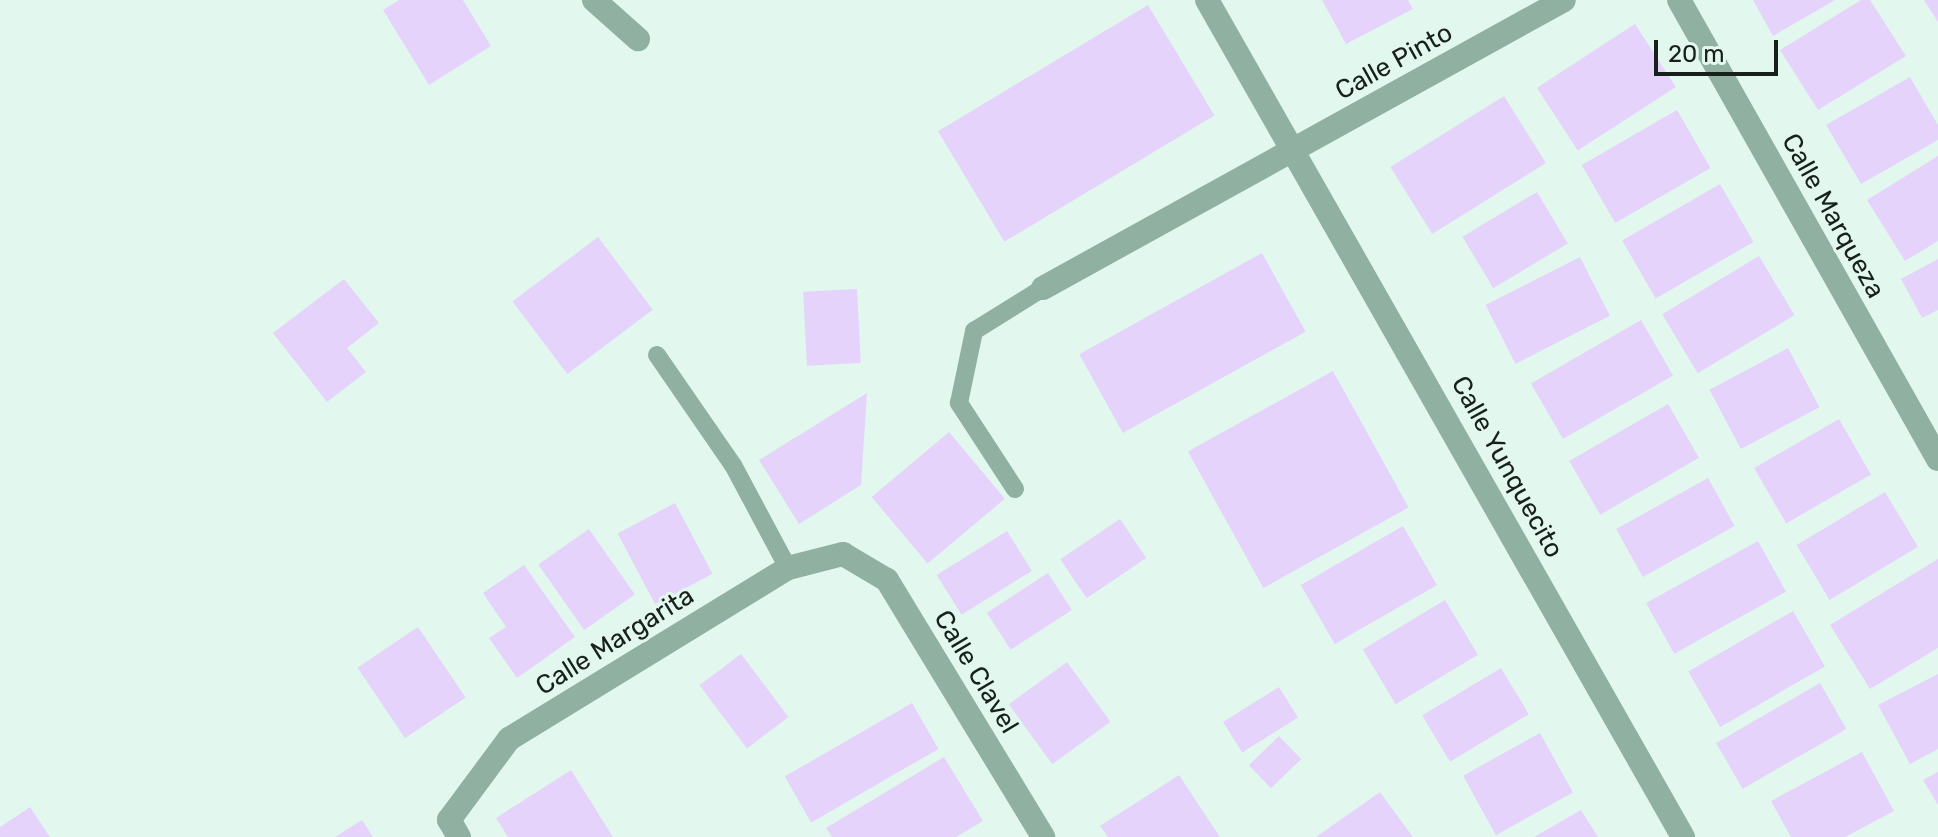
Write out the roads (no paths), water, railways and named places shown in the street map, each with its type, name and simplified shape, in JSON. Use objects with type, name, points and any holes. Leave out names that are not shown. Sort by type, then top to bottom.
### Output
[{"type":"street","points":[[594,0],[638,39]]},
{"type":"street","name":"Calle Yunquecito","points":[[1207,0],[1683,837]]},
{"type":"street","name":"Calle Pinto","points":[[1043,288],[1564,0]]},
{"type":"street","name":"Calle Marqueza","points":[[1679,0],[1938,459]]},
{"type":"street","name":"Calle Margarita","points":[[454,828],[509,739],[788,568],[843,554]]},
{"type":"street","name":"Calle Clavel","points":[[843,554],[887,580],[1043,837]]},
{"type":"lane","points":[[1015,489],[959,403],[974,331],[1043,288]]},
{"type":"lane","points":[[657,355],[733,465],[788,568]]}]
